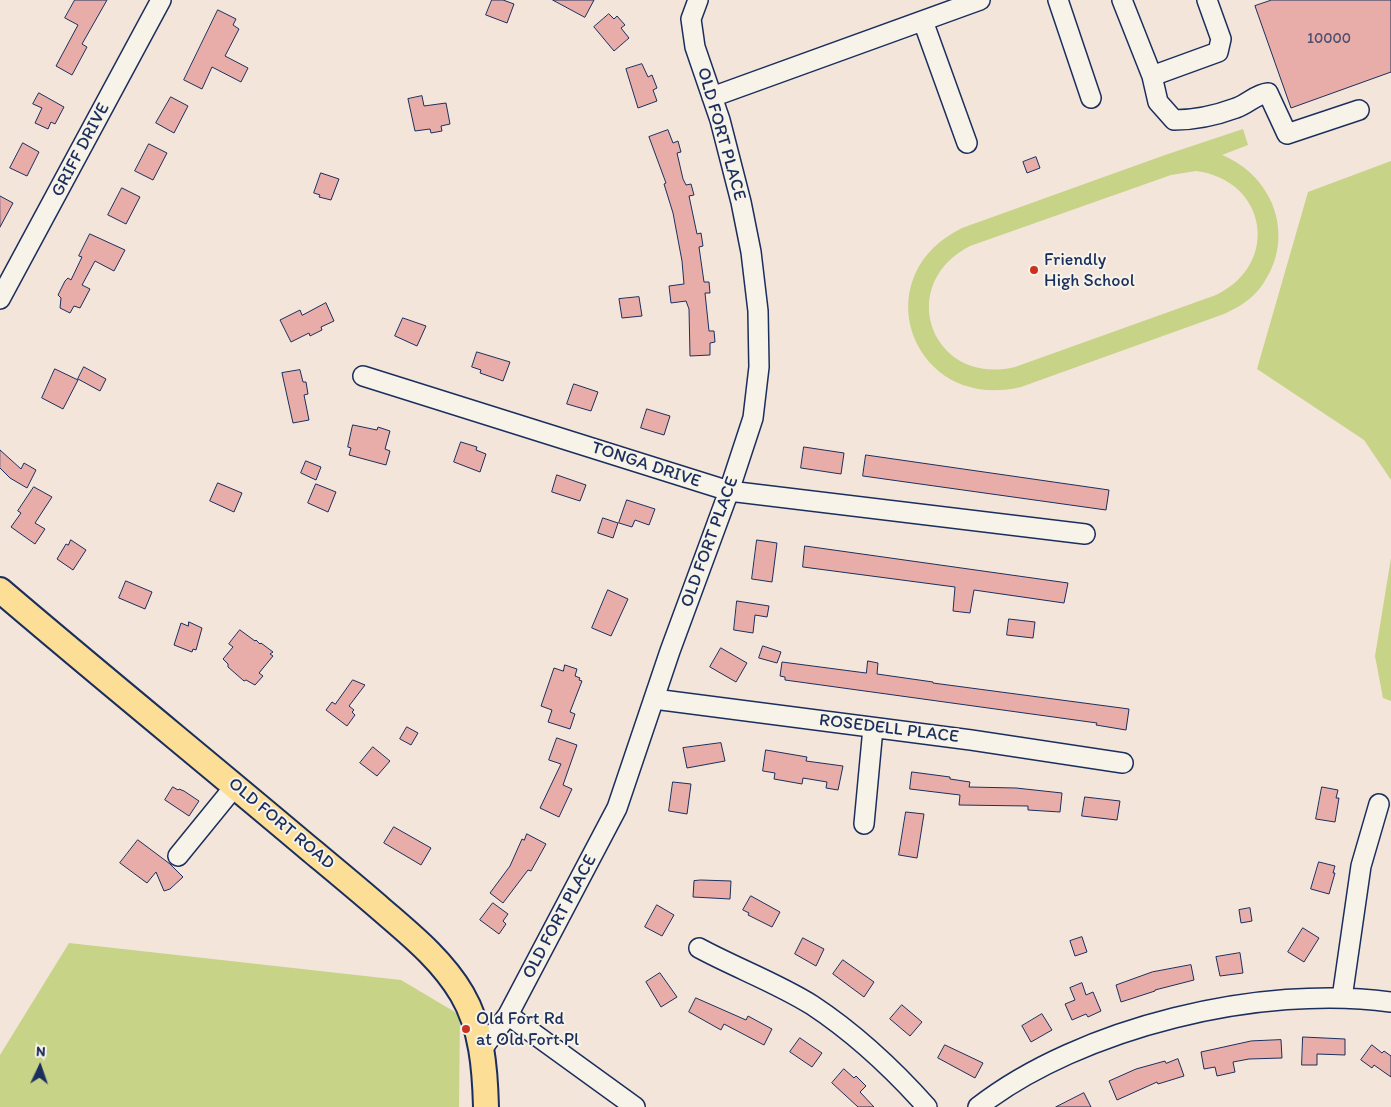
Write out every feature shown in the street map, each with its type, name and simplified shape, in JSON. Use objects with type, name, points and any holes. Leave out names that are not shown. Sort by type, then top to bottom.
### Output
[{"type":"main road","name":"OLD FORT ROAD","points":[[1,593],[235,786],[404,929],[437,960],[454,981],[468,1006],[482,1049],[486,1107]]},
{"type":"street","name":"GRIFF DRIVE","points":[[0,299],[161,0]]},
{"type":"street","name":"OLD FORT PLACE","points":[[482,1049],[508,1015],[617,808],[670,651],[729,491],[752,418],[759,367],[758,311],[751,252],[741,202],[720,120],[695,47],[691,19],[698,0]]},
{"type":"street","points":[[712,97],[980,0]]},
{"type":"street","points":[[1058,0],[1091,98]]},
{"type":"street","points":[[1122,0],[1152,76],[1158,102],[1174,120],[1192,120],[1238,108],[1262,94],[1268,93],[1287,134],[1359,110]]},
{"type":"street","points":[[1152,76],[1218,52],[1221,39],[1207,0]]},
{"type":"street","points":[[923,20],[966,143]]},
{"type":"street","name":"TONGA DRIVE","points":[[363,376],[729,491],[1086,534]]},
{"type":"street","name":"ROSEDELL PLACE","points":[[654,699],[971,740],[1123,763]]},
{"type":"street","points":[[864,824],[873,728]]},
{"type":"street","points":[[178,856],[235,786]]},
{"type":"street","points":[[1342,998],[1361,866],[1379,804]]},
{"type":"street","points":[[699,948],[812,1005],[858,1038],[927,1107]]},
{"type":"street","points":[[978,1107],[1024,1076],[1052,1061],[1140,1028],[1223,1007],[1258,1001],[1299,998],[1368,998],[1391,1002]]},
{"type":"street","points":[[508,1015],[635,1107]]},
{"type":"green space","points":[[1243,129],[1248,145],[1222,155],[1240,165],[1255,177],[1267,193],[1274,210],[1278,228],[1278,247],[1273,266],[1263,284],[1250,298],[1224,314],[1021,387],[983,390],[952,380],[929,361],[914,336],[908,307],[914,277],[931,250],[962,228]],"holes":[[[1196,171],[1220,178],[1238,190],[1251,206],[1257,225],[1257,245],[1250,264],[1237,281],[1216,295],[1015,367],[986,369],[962,362],[944,348],[933,329],[929,307],[933,284],[947,263],[970,246],[1171,175]]]},
{"type":"green space","points":[[1391,161],[1391,480],[1364,440],[1257,369],[1308,192]]},
{"type":"green space","points":[[1391,558],[1391,701],[1383,698],[1375,656]]},
{"type":"green space","points":[[69,943],[401,980],[460,1015],[459,1107],[0,1107],[0,1055]]},
{"type":"building","points":[[75,0],[107,0],[82,44],[87,47],[72,75],[56,66],[78,25],[65,18]]},
{"type":"building","points":[[492,0],[503,0],[514,4],[507,23],[486,15]]},
{"type":"building","points":[[553,0],[594,0],[585,17]]},
{"type":"building","points":[[1272,0],[1391,0],[1391,72],[1291,108],[1255,6]]},
{"type":"building","points":[[218,10],[236,19],[233,25],[239,29],[225,56],[248,68],[241,82],[212,67],[202,89],[184,80]]},
{"type":"building","points":[[609,14],[614,19],[617,16],[625,25],[621,28],[629,38],[614,51],[594,27]]},
{"type":"building","points":[[642,64],[648,77],[652,75],[657,88],[653,90],[657,101],[638,108],[626,69]]},
{"type":"building","points":[[39,93],[64,107],[55,124],[51,122],[48,129],[35,123],[42,108],[33,104]]},
{"type":"building","points":[[422,96],[424,106],[446,103],[450,124],[441,126],[442,131],[431,133],[430,129],[415,131],[408,99]]},
{"type":"building","points":[[171,97],[188,106],[174,133],[156,123]]},
{"type":"building","points":[[668,130],[673,143],[678,141],[681,152],[677,153],[683,179],[686,185],[691,184],[694,195],[689,196],[697,234],[701,233],[703,246],[699,247],[704,282],[709,282],[710,293],[705,293],[709,331],[714,331],[715,342],[710,343],[710,355],[690,356],[689,309],[686,301],[671,303],[669,286],[684,284],[682,261],[673,213],[664,184],[666,183],[649,137]]},
{"type":"building","points":[[23,143],[39,152],[27,176],[10,168]]},
{"type":"building","points":[[149,144],[167,153],[153,180],[135,171]]},
{"type":"building","points":[[1036,157],[1040,168],[1027,173],[1023,162]]},
{"type":"building","points":[[321,173],[339,179],[331,200],[319,197],[320,195],[314,193]]},
{"type":"building","points":[[122,188],[140,197],[126,224],[108,215]]},
{"type":"building","points":[[0,196],[13,203],[0,227]]},
{"type":"building","points":[[90,234],[125,250],[114,271],[95,261],[82,285],[90,289],[80,308],[74,306],[70,313],[60,308],[61,298],[58,295],[65,281],[68,278],[71,280],[82,257],[79,256]]},
{"type":"building","points":[[639,297],[642,316],[622,318],[619,299]]},
{"type":"building","points":[[326,303],[334,321],[321,327],[322,330],[310,336],[309,333],[291,342],[280,320],[300,310],[302,315]]},
{"type":"building","points":[[403,318],[426,326],[417,346],[395,336]]},
{"type":"building","points":[[477,352],[510,362],[503,381],[480,373],[481,370],[472,367]]},
{"type":"building","points":[[84,367],[106,379],[100,391],[78,379]]},
{"type":"building","points":[[55,369],[78,380],[63,409],[42,398]]},
{"type":"building","points":[[300,370],[303,382],[306,382],[308,394],[304,395],[309,420],[293,423],[282,373]]},
{"type":"building","points":[[574,384],[598,392],[591,411],[567,404]]},
{"type":"building","points":[[647,409],[670,416],[664,435],[641,428]]},
{"type":"building","points":[[353,425],[377,430],[378,427],[390,431],[385,449],[390,451],[386,465],[349,455],[351,448],[348,447]]},
{"type":"building","points":[[461,442],[477,447],[476,450],[486,454],[480,472],[454,462]]},
{"type":"building","points":[[804,447],[844,453],[841,474],[801,468]]},
{"type":"building","points":[[0,450],[21,469],[24,463],[36,470],[27,488],[10,478],[0,468]]},
{"type":"building","points":[[866,455],[1109,490],[1106,510],[863,476]]},
{"type":"building","points":[[306,461],[321,467],[316,480],[301,473]]},
{"type":"building","points":[[557,475],[586,485],[580,501],[552,492]]},
{"type":"building","points":[[218,483],[242,493],[234,512],[210,501]]},
{"type":"building","points":[[316,484],[336,492],[328,512],[308,503]]},
{"type":"building","points":[[34,487],[52,497],[35,523],[45,529],[35,544],[11,527],[21,513],[18,511]]},
{"type":"building","points":[[627,500],[655,509],[649,525],[635,520],[632,527],[619,523]]},
{"type":"building","points":[[603,518],[618,523],[613,538],[598,533]]},
{"type":"building","points":[[71,540],[86,550],[73,570],[57,559],[66,544],[68,545]]},
{"type":"building","points":[[757,540],[777,543],[772,582],[752,579]]},
{"type":"building","points":[[805,546],[1068,583],[1064,603],[974,590],[970,613],[953,611],[955,587],[803,567]]},
{"type":"building","points":[[126,581],[152,592],[145,609],[119,598]]},
{"type":"building","points":[[608,590],[628,599],[611,636],[592,628]]},
{"type":"building","points":[[737,601],[769,606],[767,617],[755,615],[753,633],[734,630]]},
{"type":"building","points":[[1009,619],[1035,622],[1033,638],[1007,635]]},
{"type":"building","points":[[189,622],[202,628],[196,650],[193,649],[192,652],[174,645],[181,623],[188,626]]},
{"type":"building","points":[[240,630],[273,652],[270,654],[273,656],[259,673],[263,676],[255,685],[246,680],[244,681],[228,667],[228,664],[223,659],[233,647],[229,644]]},
{"type":"building","points":[[763,646],[781,652],[777,663],[759,658]]},
{"type":"building","points":[[721,648],[747,663],[736,682],[710,667]]},
{"type":"building","points":[[868,661],[878,663],[877,674],[1129,709],[1126,730],[1096,725],[1097,723],[785,680],[785,677],[780,676],[782,662],[866,673]]},
{"type":"building","points":[[565,665],[577,669],[575,676],[582,681],[570,712],[575,714],[570,729],[548,722],[552,710],[541,706],[554,668],[563,671]]},
{"type":"building","points":[[353,680],[365,685],[349,706],[354,710],[352,712],[355,715],[347,726],[326,710],[332,702],[335,704]]},
{"type":"building","points":[[407,727],[418,733],[411,745],[400,739]]},
{"type":"building","points":[[557,738],[577,745],[563,785],[572,789],[559,817],[540,808],[561,764],[549,760]]},
{"type":"building","points":[[721,743],[725,761],[687,768],[683,748]]},
{"type":"building","points":[[373,747],[390,761],[377,776],[360,763]]},
{"type":"building","points":[[766,750],[807,757],[806,761],[843,766],[838,790],[826,788],[827,782],[803,778],[802,784],[774,779],[775,773],[763,771]]},
{"type":"building","points":[[912,772],[950,777],[950,779],[970,782],[969,787],[1016,788],[1062,793],[1060,812],[1028,810],[1028,806],[959,805],[960,795],[910,789]]},
{"type":"building","points":[[673,782],[691,784],[687,814],[669,811]]},
{"type":"building","points":[[173,787],[184,791],[199,801],[189,816],[165,800]]},
{"type":"building","points":[[1322,787],[1338,790],[1336,798],[1339,798],[1335,822],[1316,819]]},
{"type":"building","points":[[1085,797],[1120,801],[1117,820],[1082,816]]},
{"type":"building","points":[[906,812],[924,814],[917,858],[899,855]]},
{"type":"building","points":[[394,827],[431,848],[421,865],[384,843]]},
{"type":"building","points":[[527,834],[546,844],[531,871],[528,870],[503,903],[490,893],[510,866],[522,839],[524,840]]},
{"type":"building","points":[[138,840],[170,864],[183,877],[170,889],[164,891],[156,872],[147,883],[120,863]]},
{"type":"building","points":[[1319,862],[1335,866],[1329,894],[1311,889]]},
{"type":"building","points":[[694,881],[731,881],[730,899],[693,897]]},
{"type":"building","points":[[751,896],[780,912],[772,927],[748,915],[749,913],[743,910]]},
{"type":"building","points":[[493,903],[508,914],[503,921],[506,924],[499,934],[480,920]]},
{"type":"building","points":[[657,905],[674,915],[662,936],[645,927]]},
{"type":"building","points":[[1250,908],[1252,921],[1241,923],[1239,910]]},
{"type":"building","points":[[1303,928],[1319,938],[1304,962],[1288,952]]},
{"type":"building","points":[[1082,937],[1087,952],[1075,956],[1070,941]]},
{"type":"building","points":[[803,938],[824,949],[816,966],[795,954]]},
{"type":"building","points":[[1240,953],[1243,973],[1220,976],[1216,957]]},
{"type":"building","points":[[843,960],[874,982],[864,997],[833,974]]},
{"type":"building","points":[[1191,965],[1194,980],[1155,990],[1121,1002],[1116,985],[1152,972]]},
{"type":"building","points":[[660,973],[677,997],[661,1007],[646,982]]},
{"type":"building","points":[[1082,983],[1086,995],[1093,992],[1101,1011],[1088,1017],[1086,1014],[1072,1020],[1065,1004],[1075,1000],[1070,988]]},
{"type":"building","points":[[696,998],[746,1020],[748,1016],[772,1029],[764,1045],[724,1024],[721,1030],[689,1012]]},
{"type":"building","points":[[902,1005],[922,1022],[910,1036],[890,1019]]},
{"type":"building","points":[[1042,1014],[1052,1030],[1031,1042],[1022,1026]]},
{"type":"building","points":[[1303,1037],[1345,1039],[1345,1055],[1317,1054],[1317,1065],[1302,1065]]},
{"type":"building","points":[[800,1038],[822,1053],[812,1067],[790,1052]]},
{"type":"building","points":[[1281,1040],[1282,1058],[1249,1059],[1233,1062],[1235,1072],[1217,1076],[1215,1067],[1204,1069],[1201,1052],[1251,1041]]},
{"type":"building","points":[[945,1045],[983,1063],[975,1078],[938,1058]]},
{"type":"building","points":[[1372,1045],[1382,1053],[1384,1051],[1391,1056],[1391,1077],[1374,1065],[1372,1068],[1361,1060]]},
{"type":"building","points":[[1178,1059],[1184,1076],[1158,1084],[1157,1082],[1117,1100],[1109,1081],[1136,1069]]},
{"type":"building","points":[[844,1069],[854,1078],[856,1076],[866,1086],[860,1092],[874,1107],[858,1107],[832,1083]]},
{"type":"building","points":[[1084,1093],[1091,1107],[1056,1107]]},
{"type":"place","name":"Friendly High School","points":[[1034,270]]},
{"type":"place","name":"Old Fort Rd at Old Fort Pl","points":[[466,1029]]}]
